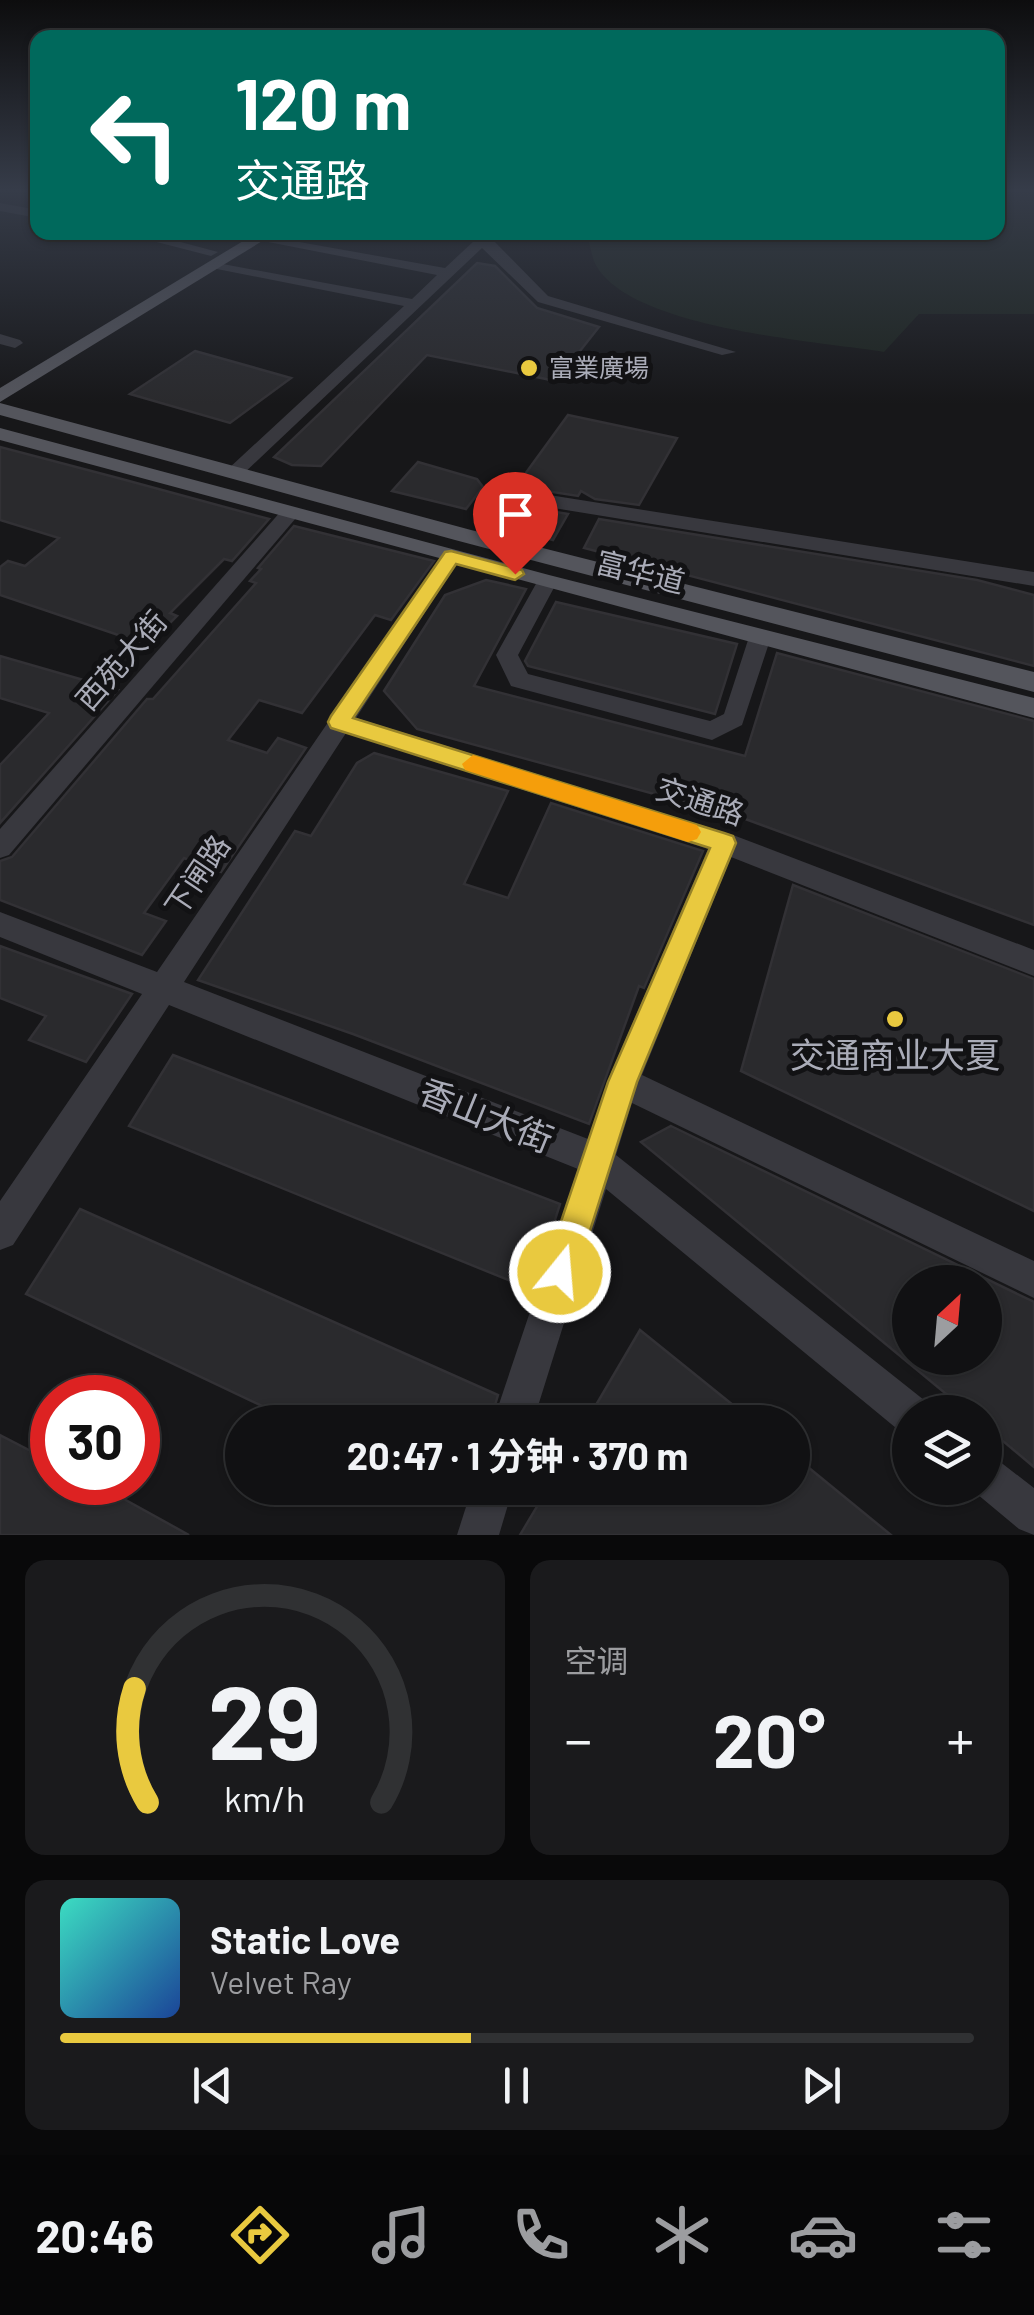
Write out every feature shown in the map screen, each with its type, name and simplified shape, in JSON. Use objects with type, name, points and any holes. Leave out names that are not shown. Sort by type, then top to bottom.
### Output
[{"type":"main road","points":[[0,378],[209,261]]},
{"type":"main road","points":[[0,396],[210,261]]},
{"type":"main road","name":"富华道","points":[[0,410],[1034,682]]},
{"type":"main road","name":"富华道","points":[[0,434],[289,514],[1034,708]]},
{"type":"street","points":[[226,261],[415,304]]},
{"type":"street","points":[[384,261],[447,273]]},
{"type":"street","points":[[234,473],[460,261]]},
{"type":"street","points":[[503,261],[543,299],[728,352]]},
{"type":"street","points":[[494,542],[524,497],[1034,579]]},
{"type":"street","name":"西苑大街","points":[[0,847],[289,514]]},
{"type":"street","name":"下闸路","points":[[0,1232],[451,556]]},
{"type":"street","points":[[547,582],[507,654],[519,680],[712,731],[734,719],[760,636]]},
{"type":"street","name":"交通路","points":[[339,722],[724,843],[1034,963]]},
{"type":"street","points":[[518,1405],[623,1082],[724,843]]},
{"type":"street","name":"香山大街","points":[[0,924],[595,1159],[892,1399]]},
{"type":"street","points":[[623,1082],[1034,1280]]},
{"type":"street","points":[[1002,1488],[1034,1514]]},
{"type":"street","points":[[478,1535],[488,1505]]},
{"type":"shaded area","points":[[594,261],[1034,261],[1034,314],[919,314],[884,352],[773,337],[686,318],[648,305],[617,288]]},
{"type":"building","name":"富業廣場","points":[[477,263],[495,266],[537,308],[599,327],[556,381],[427,355],[321,466],[292,465],[274,457]]},
{"type":"building","points":[[195,351],[291,378],[230,423],[130,394]]},
{"type":"building","points":[[568,415],[677,438],[639,505],[595,499],[581,491],[578,496],[540,490],[542,487],[520,481]]},
{"type":"building","points":[[0,447],[269,519],[232,561],[224,559],[170,613],[177,616],[163,630],[155,627],[139,642],[0,595],[0,567],[8,561],[25,566],[59,538],[0,520]]},
{"type":"building","points":[[418,462],[477,479],[483,487],[466,509],[392,491]]},
{"type":"building","points":[[531,508],[568,514],[553,540],[516,530]]},
{"type":"building","points":[[599,519],[977,580],[1034,595],[1034,666],[584,548]]},
{"type":"building","points":[[294,526],[434,561],[391,620],[375,615],[302,713],[259,700],[228,740],[267,753],[278,738],[306,748],[221,872],[184,858],[144,913],[166,921],[142,955],[0,900],[0,861],[12,857],[147,699],[153,699],[256,583],[250,581],[261,569],[258,568]]},
{"type":"building","points":[[486,580],[526,589],[474,686],[745,756],[777,653],[1034,721],[1034,925],[699,802],[698,806],[417,729],[384,691],[445,595]]},
{"type":"building","points":[[556,602],[737,644],[715,714],[528,666],[525,661]]},
{"type":"building","points":[[0,656],[118,690],[0,823],[0,765],[49,713],[0,698]]},
{"type":"building","points":[[374,753],[508,791],[464,884],[508,898],[551,803],[703,851],[644,988],[639,986],[589,1124],[198,980],[295,831],[311,836],[357,763]]},
{"type":"building","name":"交通商业大夏","points":[[793,885],[1034,979],[1034,1211],[741,1071]]},
{"type":"building","points":[[0,946],[132,994],[86,1062],[29,1040],[46,1016],[0,998]]},
{"type":"building","points":[[173,1055],[560,1204],[533,1290],[129,1126]]},
{"type":"building","points":[[671,1126],[958,1265],[892,1265],[892,1349],[641,1142]]},
{"type":"building","points":[[80,1209],[498,1395],[495,1405],[260,1405],[26,1294]]},
{"type":"building","points":[[1002,1286],[1034,1302],[1034,1467],[1002,1440],[1002,1395],[947,1395],[923,1375],[1002,1375]]},
{"type":"building","points":[[640,1330],[733,1405],[596,1405]]},
{"type":"building","points":[[0,1435],[30,1451],[30,1505],[135,1505],[189,1535],[0,1535]]},
{"type":"building","points":[[810,1469],[891,1535],[520,1535],[538,1505],[810,1505]]},
{"type":"slow traffic","points":[[473,764],[688,832]]},
{"type":"place","name":"富業廣場","points":[[529,368]]},
{"type":"place","name":"交通商业大夏","points":[[895,1019]]},
{"type":"route","points":[[515,574],[451,556],[339,722],[724,843],[623,1082],[560,1272]]}]
